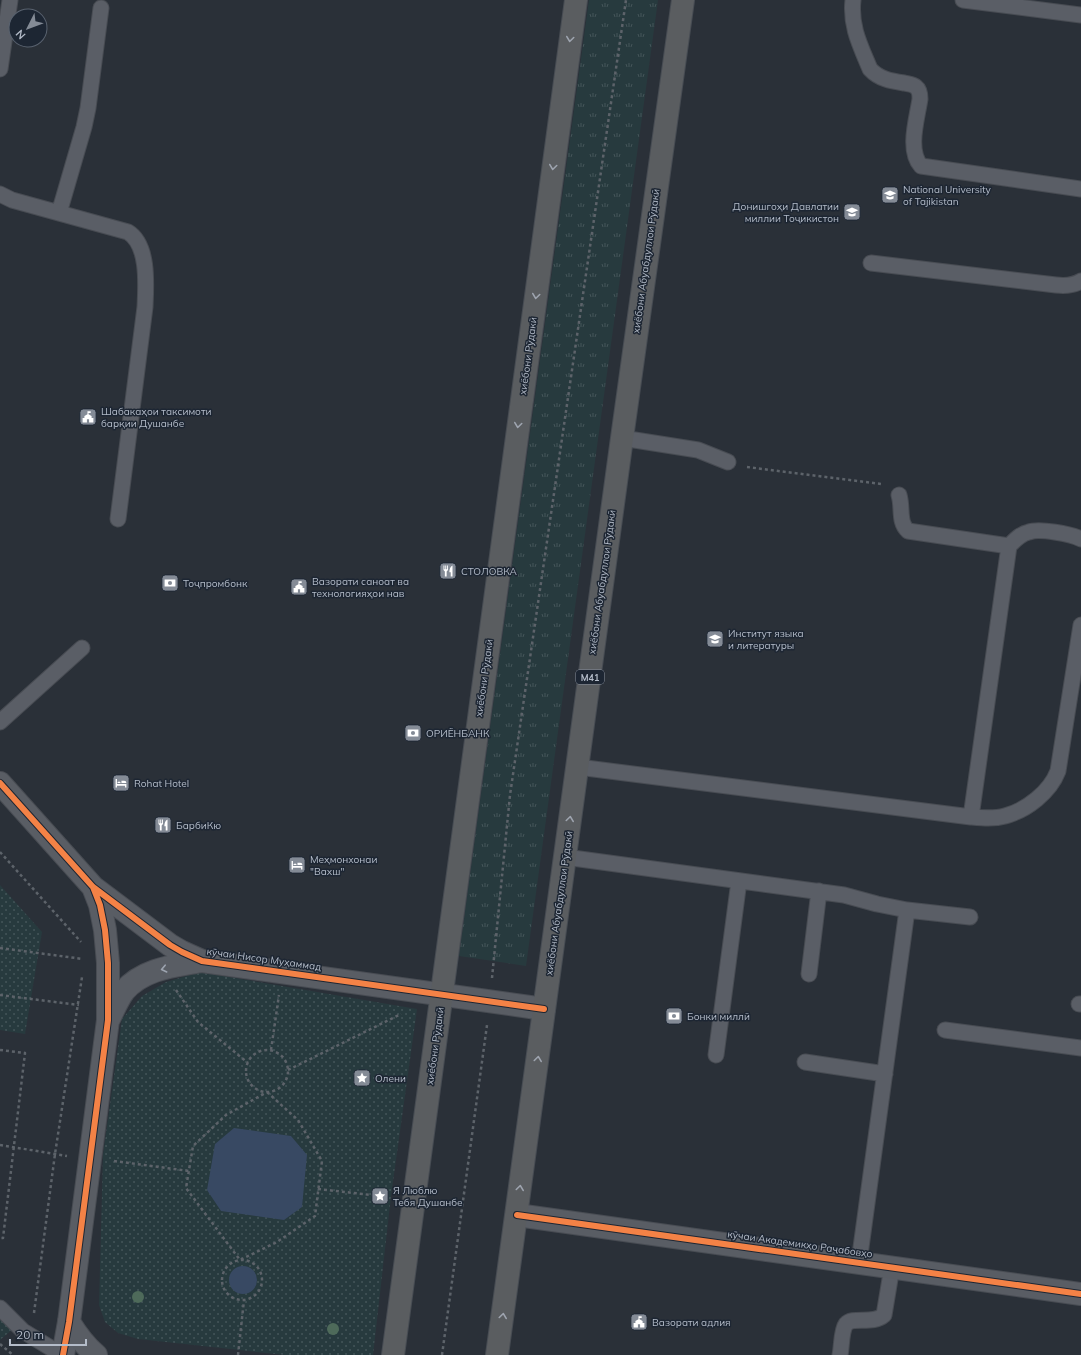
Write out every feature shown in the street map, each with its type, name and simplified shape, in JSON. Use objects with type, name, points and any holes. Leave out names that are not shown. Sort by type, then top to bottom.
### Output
[{"type":"highway","name":"хиёбони Рӯдакӣ","points":[[393,1355],[576,0]]},
{"type":"highway","name":"хиёбони Абуабдуллои Рӯдакӣ","points":[[497,1355],[683,0]]},
{"type":"street","name":"кӯчаи Нисор Муҳаммад","points":[[0,783],[92,887],[170,945],[202,961],[544,1009]]},
{"type":"street","points":[[62,1355],[69,1322],[108,1020],[108,963],[106,930],[100,905],[92,887]]},
{"type":"street","name":"кӯчаи Нисор Муҳаммад","points":[[108,1020],[124,991],[140,978],[160,969],[202,961]]},
{"type":"street","name":"кӯчаи Академикҳо Раҷабовҳо","points":[[517,1215],[1081,1294]]},
{"type":"street","points":[[69,1322],[77,1336],[96,1355]]},
{"type":"lane","points":[[0,69],[10,0]]},
{"type":"lane","points":[[853,0],[852,12],[854,30],[870,69],[882,78],[911,85],[916,87],[920,92],[913,147],[917,161],[921,166],[1081,189]]},
{"type":"lane","points":[[963,0],[1081,16]]},
{"type":"lane","points":[[58,213],[84,127],[88,108],[101,8]]},
{"type":"lane","points":[[0,194],[12,200],[128,232],[133,235],[142,251],[146,286],[145,307],[118,519]]},
{"type":"lane","points":[[871,263],[1066,286],[1076,284],[1081,280]]},
{"type":"lane","points":[[622,438],[698,450],[728,462]]},
{"type":"lane","points":[[899,495],[901,502],[901,521],[904,527],[908,530],[1009,546]]},
{"type":"lane","points":[[971,817],[1009,546],[1017,538],[1030,531],[1070,535],[1081,539]]},
{"type":"lane","points":[[578,767],[971,817],[995,818],[1006,816],[1019,810],[1037,798],[1048,789],[1055,780],[1058,771],[1081,625]]},
{"type":"lane","points":[[0,722],[82,648]]},
{"type":"lane","points":[[565,857],[819,891],[844,895],[907,910],[970,917]]},
{"type":"lane","points":[[716,1055],[740,881]]},
{"type":"lane","points":[[808,974],[819,891]]},
{"type":"lane","points":[[859,1262],[907,910]]},
{"type":"lane","points":[[944,1030],[1081,1048]]},
{"type":"lane","points":[[805,1062],[885,1074]]},
{"type":"lane","points":[[840,1355],[844,1331],[846,1325],[850,1321],[875,1320],[881,1318],[884,1314],[892,1267]]},
{"type":"lane","points":[[0,1308],[30,1336],[62,1355]]},
{"type":"path","points":[[442,1355],[490,1001],[510,795],[626,0]]},
{"type":"path","points":[[728,462],[755,468],[883,484],[891,488],[899,495]]},
{"type":"path","points":[[0,852],[86,948]]},
{"type":"path","points":[[0,948],[84,959]]},
{"type":"path","points":[[83,967],[85,953]]},
{"type":"path","points":[[160,969],[198,1022],[248,1063]]},
{"type":"path","points":[[271,1050],[283,972]]},
{"type":"path","points":[[30,1336],[55,1154],[79,1005],[82,974]]},
{"type":"path","points":[[0,995],[79,1005]]},
{"type":"path","points":[[288,1070],[407,1011]]},
{"type":"path","points":[[0,1050],[26,1053],[3,1238],[0,1238]]},
{"type":"path","points":[[240,1260],[186,1188],[193,1146],[226,1115],[267,1092],[280,1088],[284,1083],[287,1077],[287,1063],[283,1057],[271,1050],[264,1050],[251,1057],[248,1063],[247,1077],[254,1087],[260,1091],[267,1092],[298,1120],[322,1161],[315,1216],[277,1242],[240,1260],[234,1262],[228,1266],[222,1278],[226,1292],[237,1299],[244,1300],[256,1295],[262,1284],[262,1278],[257,1267],[247,1260],[240,1260]]},
{"type":"path","points":[[0,1145],[14,1146],[55,1154],[189,1170]]},
{"type":"path","points":[[318,1189],[414,1200]]},
{"type":"path","points":[[238,1355],[244,1300]]},
{"type":"path","points":[[0,1344],[13,1355]]},
{"type":"green space","points":[[589,0],[658,0],[526,966],[459,956]]},
{"type":"green space","points":[[0,885],[42,932],[25,1034],[0,1030]]},
{"type":"green space","points":[[200,972],[417,1009],[391,1196],[373,1355],[285,1355],[138,1339],[118,1333],[105,1322],[99,1305],[103,1155],[122,1019],[142,996],[166,982]]},
{"type":"green space","points":[[0,1316],[13,1329],[0,1340]]},
{"type":"water","points":[[234,1128],[291,1136],[307,1155],[302,1207],[284,1220],[221,1211],[207,1190],[215,1144]]},
{"type":"water","points":[[243,1266],[253,1270],[257,1280],[253,1290],[243,1294],[233,1290],[229,1280],[233,1270]]},
{"type":"cycle path","points":[[0,783],[93,887],[170,945],[202,961],[544,1009]]},
{"type":"cycle path","points":[[63,1355],[69,1322],[108,1020],[108,963],[105,930],[100,905],[93,887]]},
{"type":"cycle path","points":[[517,1215],[1081,1294]]},
{"type":"place","name":"National University of Tajikistan","points":[[890,195]]},
{"type":"place","name":"Донишгоҳи Давлатии миллии Тоҷикистон","points":[[852,212]]},
{"type":"place","name":"Шабакаҳои таксимоти барқии Душанбе","points":[[88,417]]},
{"type":"place","name":"СТОЛОВКА","points":[[448,571]]},
{"type":"place","name":"Тоҷпромбонк","points":[[170,583]]},
{"type":"place","name":"Вазорати саноат ва технологияҳои нав","points":[[299,587]]},
{"type":"place","name":"Институт языка и литературы","points":[[715,639]]},
{"type":"place","name":"ОРИЁНБАНК","points":[[413,733]]},
{"type":"place","name":"Rohat Hotel","points":[[121,783]]},
{"type":"place","name":"БарбиКю","points":[[163,825]]},
{"type":"place","name":"Меҳмонхонаи \"Вахш\"","points":[[297,865]]},
{"type":"place","name":"Бонки миллӣ","points":[[674,1016]]},
{"type":"place","name":"Олени","points":[[362,1078]]},
{"type":"place","name":"Я Люблю Тебя Душанбе","points":[[380,1196]]},
{"type":"place","name":"Вазорати адлия","points":[[639,1322]]}]
